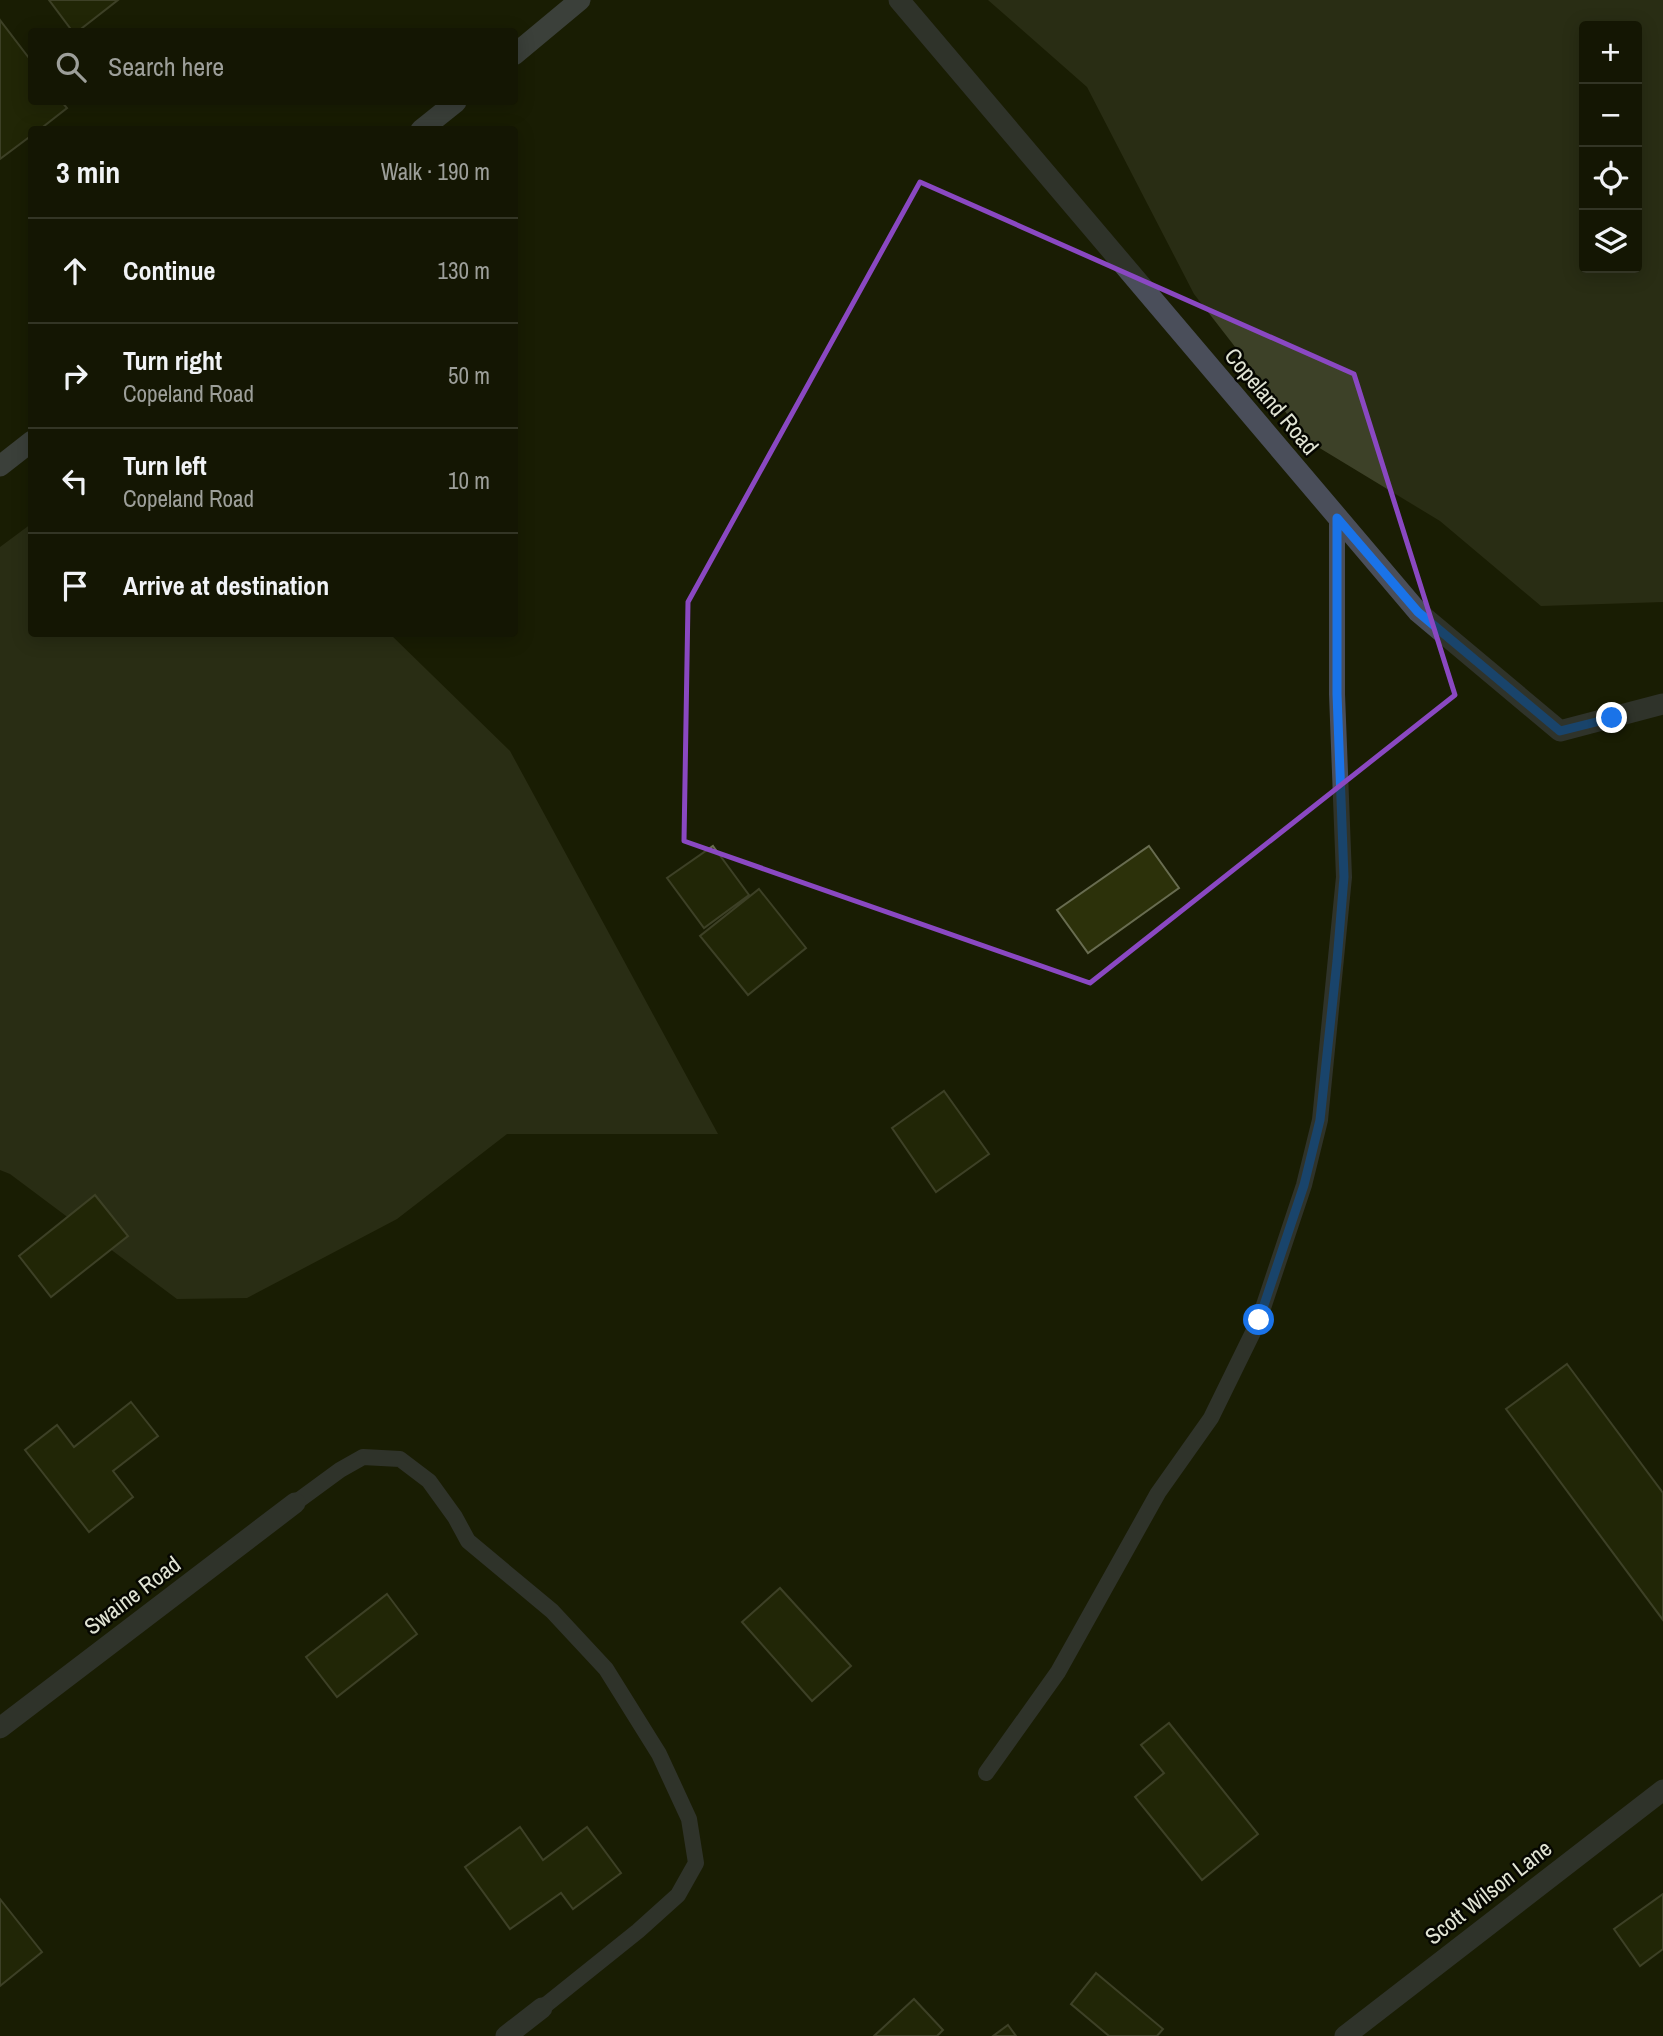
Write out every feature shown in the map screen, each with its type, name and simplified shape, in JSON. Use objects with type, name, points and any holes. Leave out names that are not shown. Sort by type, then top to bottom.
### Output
[{"type":"main road","points":[[518,52],[580,0]]},
{"type":"main road","points":[[426,126],[452,105]]},
{"type":"main road","points":[[0,466],[28,444]]},
{"type":"street","name":"Copeland Road","points":[[899,0],[1418,612],[1560,731],[1663,704]]},
{"type":"street","name":"Swaine Road","points":[[0,1728],[295,1503]]},
{"type":"street","name":"Scott Wilson Lane","points":[[1345,2036],[1663,1790]]},
{"type":"street","points":[[506,2036],[542,2008]]},
{"type":"lane","points":[[986,1773],[1058,1672],[1158,1493],[1211,1418],[1259,1320],[1304,1185],[1320,1120],[1344,877],[1337,694],[1337,518]]},
{"type":"lane","points":[[295,1503],[340,1470],[363,1457],[400,1459],[429,1481],[455,1517],[468,1541],[552,1611],[606,1669],[659,1754],[689,1819],[696,1863],[678,1895],[638,1931],[542,2008]]},
{"type":"highlighted area","points":[[920,182],[1354,374],[1455,695],[1090,983],[684,841],[688,602]]},
{"type":"green space","points":[[988,0],[1663,0],[1663,602],[1541,606],[1440,521],[1308,441],[1194,294],[1087,87]]},
{"type":"green space","points":[[28,526],[28,637],[393,637],[510,751],[718,1134],[507,1134],[397,1219],[247,1298],[177,1299],[10,1174],[0,1170],[0,547]]},
{"type":"building","points":[[49,0],[118,0],[82,28],[70,28]]},
{"type":"building","points":[[0,20],[28,57],[28,105],[64,105],[67,108],[44,126],[28,126],[28,138],[0,159]]},
{"type":"building","points":[[713,846],[749,895],[704,928],[667,878]]},
{"type":"building","points":[[1149,846],[1179,888],[1088,953],[1057,910]]},
{"type":"building","points":[[759,889],[806,948],[748,995],[700,936]]},
{"type":"building","points":[[944,1091],[989,1154],[936,1192],[892,1128]]},
{"type":"building","points":[[95,1195],[128,1236],[51,1297],[19,1256]]},
{"type":"building","points":[[1567,1364],[1663,1493],[1663,1620],[1506,1409]]},
{"type":"building","points":[[131,1402],[158,1436],[113,1471],[133,1497],[89,1532],[25,1450],[57,1425],[74,1447]]},
{"type":"building","points":[[780,1588],[851,1666],[812,1701],[742,1622]]},
{"type":"building","points":[[387,1594],[417,1634],[337,1697],[306,1657]]},
{"type":"building","points":[[1169,1723],[1258,1834],[1202,1880],[1135,1797],[1164,1773],[1141,1745]]},
{"type":"building","points":[[520,1827],[543,1860],[587,1827],[621,1873],[573,1909],[561,1893],[510,1929],[465,1867]]},
{"type":"building","points":[[1663,1894],[1663,1949],[1640,1966],[1614,1929]]},
{"type":"building","points":[[0,1899],[42,1952],[0,1986]]},
{"type":"building","points":[[1096,1973],[1163,2029],[1157,2036],[1109,2036],[1071,2004]]},
{"type":"building","points":[[914,1999],[943,2030],[937,2036],[874,2036]]},
{"type":"building","points":[[1008,2025],[1016,2036],[993,2036]]},
{"type":"route","points":[[1259,1320],[1304,1185],[1320,1120],[1337,961],[1344,877],[1337,694],[1337,518],[1418,612],[1560,731],[1612,718]]}]
